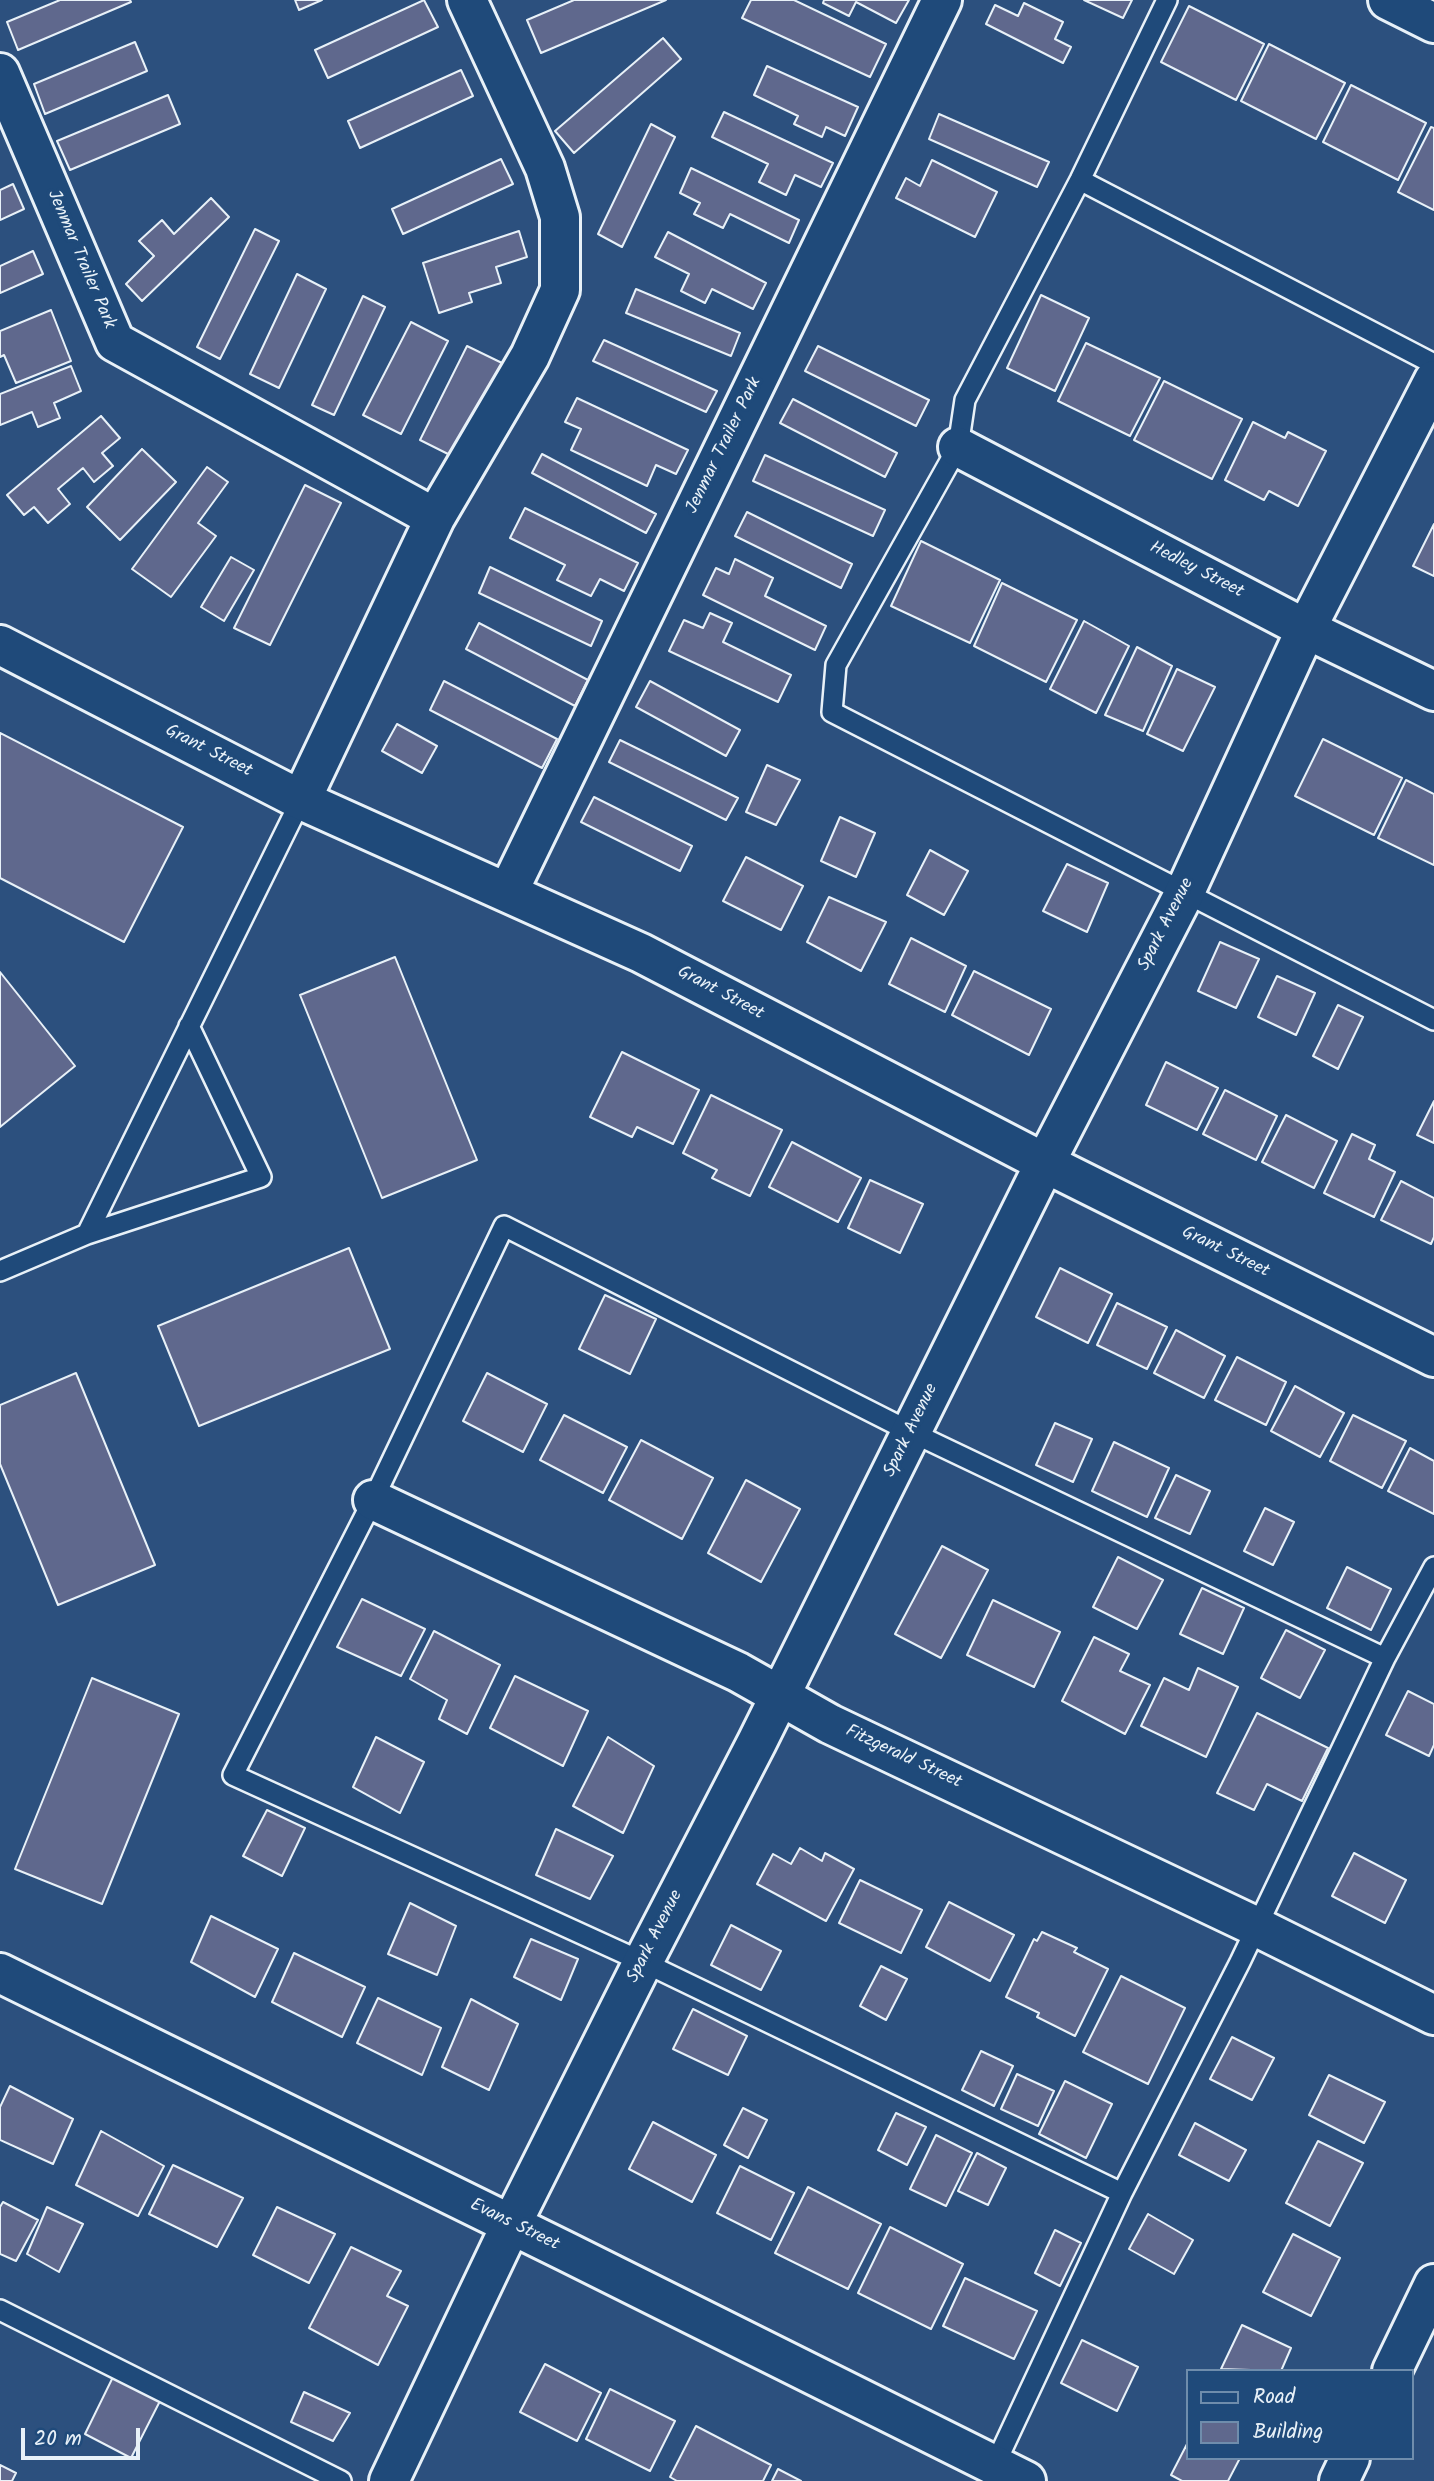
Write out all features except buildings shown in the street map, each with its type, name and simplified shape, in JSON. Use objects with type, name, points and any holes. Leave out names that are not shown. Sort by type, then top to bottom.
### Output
[{"type":"street","points":[[301,800],[435,517],[530,356],[560,290],[560,217],[545,168],[467,0]]},
{"type":"street","name":"Jenmar Trailer Park","points":[[508,892],[942,0]]},
{"type":"street","points":[[1388,0],[1434,23]]},
{"type":"street","name":"Jenmar Trailer Park","points":[[0,73],[115,342],[435,517]]},
{"type":"street","name":"Spark Avenue","points":[[388,2481],[643,1962],[757,1742],[1045,1163],[1184,894],[1306,629],[1434,380]]},
{"type":"street","name":"Hedley Street","points":[[958,447],[1306,629],[1434,691]]},
{"type":"street","name":"Grant Street","points":[[0,645],[301,800],[641,953],[1045,1163],[1434,1357]]},
{"type":"street","name":"Fitzgerald Street","points":[[373,1500],[780,1693],[830,1724],[1257,1927],[1434,2015]]},
{"type":"street","name":"Evans Street","points":[[0,1973],[512,2224],[1003,2476]]},
{"type":"street","points":[[1393,2369],[1434,2284]]},
{"type":"street","points":[[1339,2481],[1349,2460]]},
{"type":"lane","points":[[1167,0],[1080,180],[965,400],[958,447],[836,665],[832,712],[1434,1020]]},
{"type":"lane","points":[[1080,180],[1434,363]]},
{"type":"lane","points":[[87,1234],[301,800]]},
{"type":"lane","points":[[0,1271],[87,1234],[261,1177],[189,1026]]},
{"type":"lane","points":[[1122,2193],[643,1962],[233,1774],[373,1500],[504,1226],[911,1432],[1385,1658]]},
{"type":"lane","points":[[1003,2476],[1122,2193],[1257,1927],[1385,1658],[1434,1567]]},
{"type":"lane","points":[[0,2310],[341,2481]]}]
